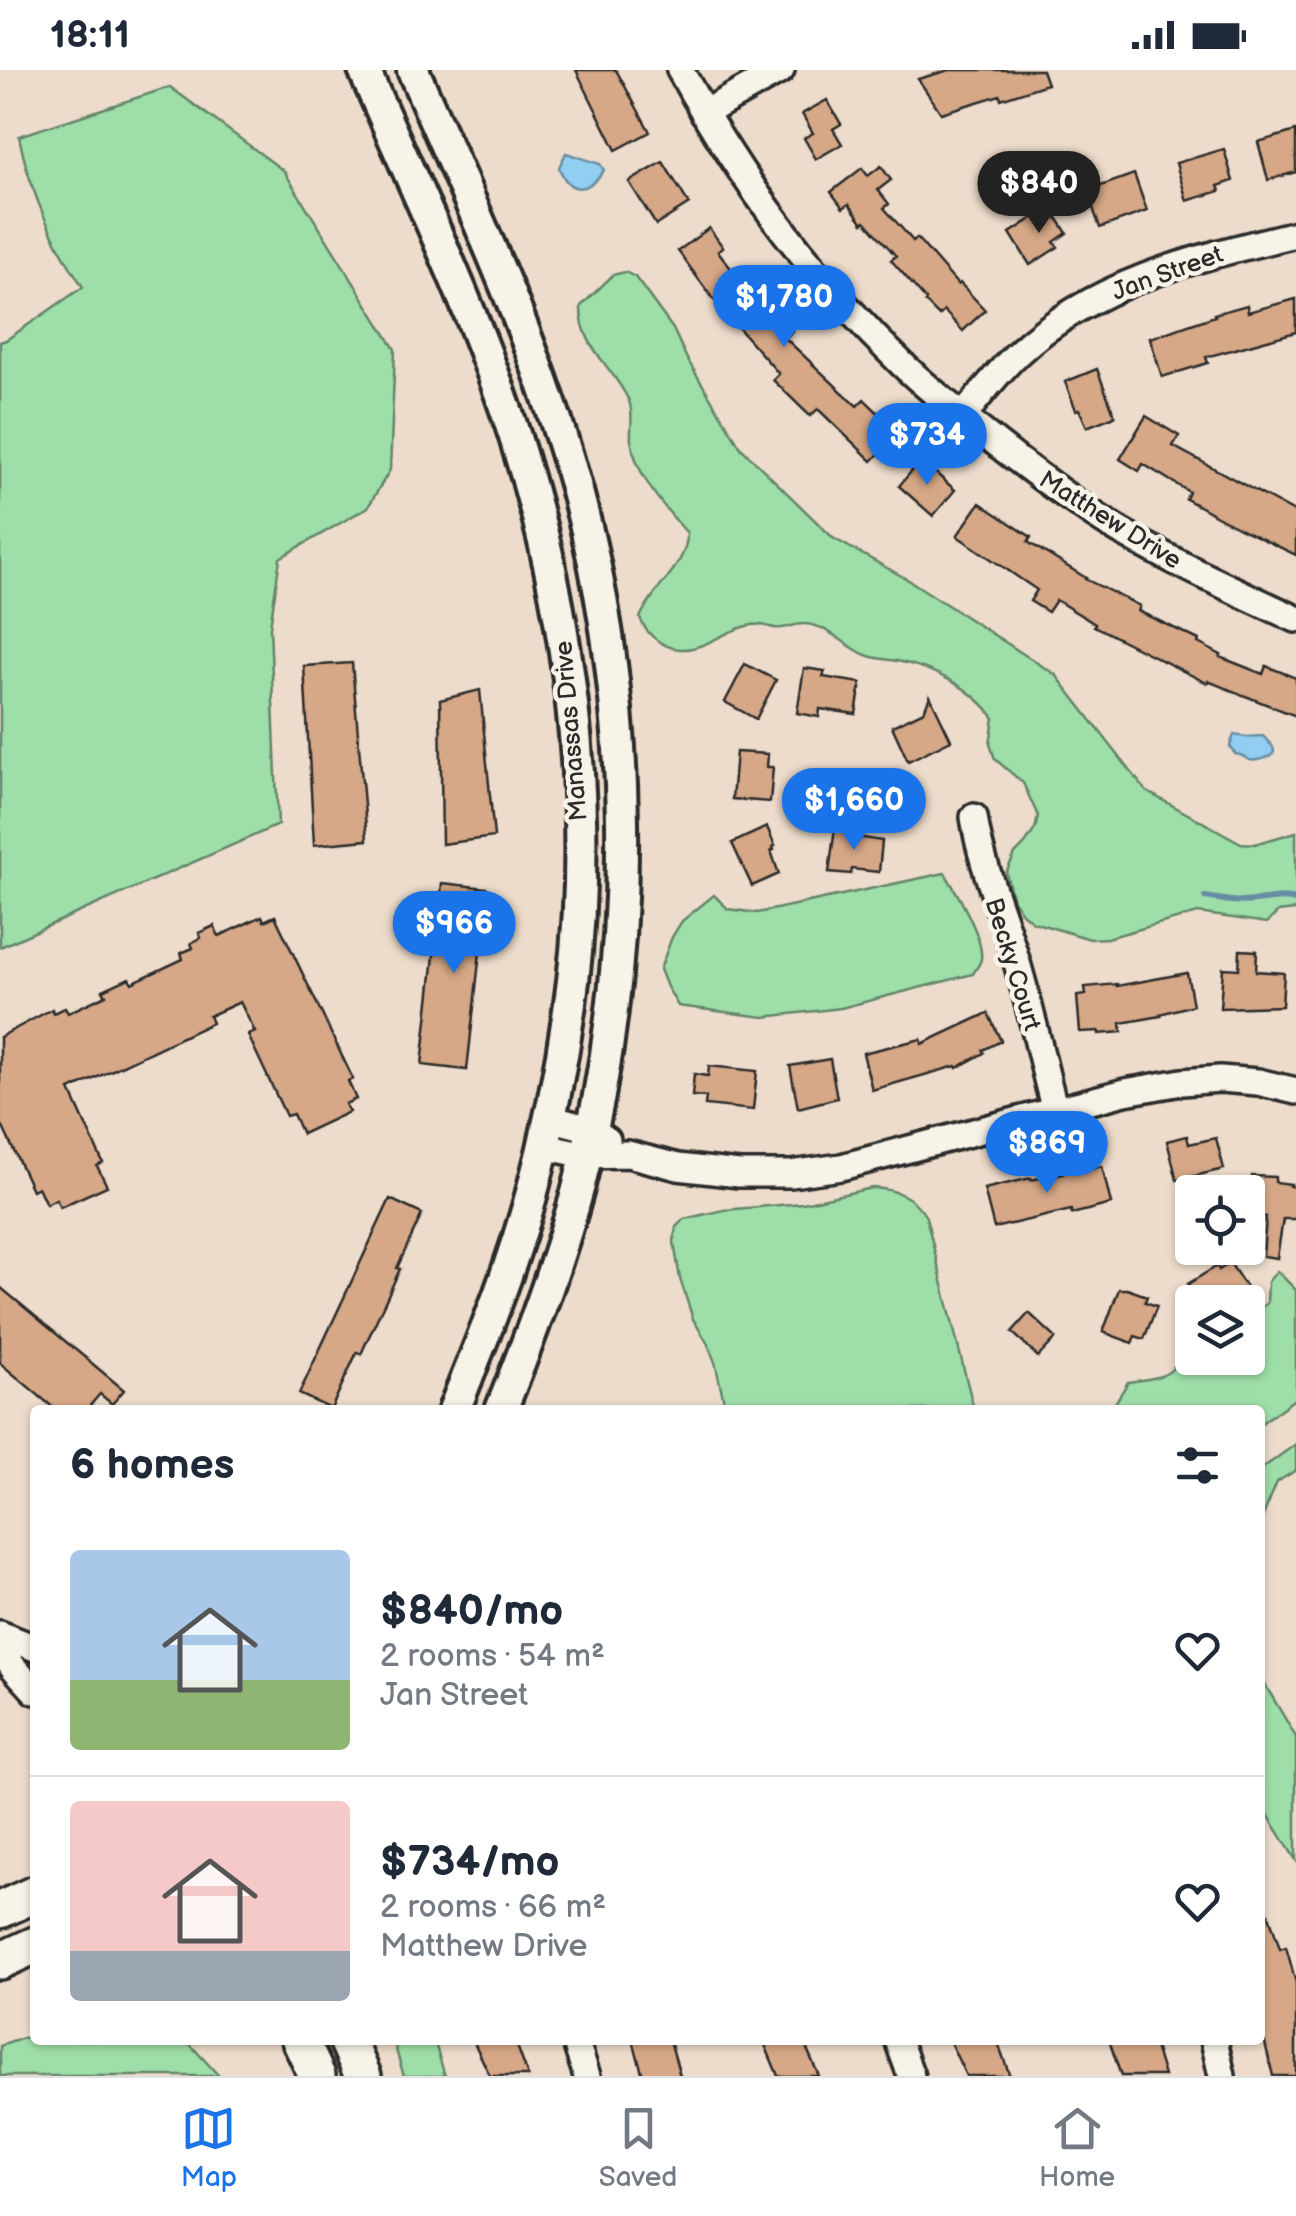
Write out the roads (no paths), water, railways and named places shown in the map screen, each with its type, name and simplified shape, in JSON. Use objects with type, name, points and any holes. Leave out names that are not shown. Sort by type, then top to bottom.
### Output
[{"type":"main road","points":[[0,1910],[30,1896]]},
{"type":"main road","points":[[0,1960],[30,1947]]},
{"type":"main road","points":[[302,2045],[317,2076]]},
{"type":"main road","points":[[349,2045],[362,2076]]},
{"type":"street","name":"Manassas Drive","points":[[364,70],[483,348],[537,511],[554,586],[574,733],[580,814],[573,978],[546,1132],[509,1268],[456,1405]]},
{"type":"street","name":"Manassas Drive","points":[[413,70],[542,381],[568,459],[604,617],[621,762],[615,984],[588,1142],[558,1254],[503,1405]]},
{"type":"street","name":"Matthew Drive","points":[[680,70],[754,192],[816,270],[902,363],[1043,479],[1118,530],[1207,578],[1296,619]]},
{"type":"street","points":[[704,113],[781,70]]},
{"type":"street","name":"Jan Street","points":[[963,416],[1020,351],[1111,290],[1212,254],[1296,234]]},
{"type":"street","name":"Becky Court","points":[[974,817],[986,874],[1018,966],[1055,1111]]},
{"type":"street","points":[[546,1132],[678,1167],[739,1174],[791,1174],[841,1168],[1126,1092],[1182,1082],[1220,1079],[1296,1090]]},
{"type":"street","points":[[0,1634],[30,1646]]},
{"type":"street","points":[[0,1647],[30,1686]]},
{"type":"street","points":[[577,2045],[587,2076]]},
{"type":"street","points":[[900,2045],[911,2076]]},
{"type":"street","points":[[1215,2045],[1222,2076]]},
{"type":"water","points":[[566,153],[600,164],[604,170],[592,183],[574,186],[559,167]]},
{"type":"water","points":[[1234,735],[1263,736],[1274,752],[1255,760],[1235,754],[1230,746]]},
{"type":"waterway","points":[[1205,897],[1242,902],[1296,900]]}]
